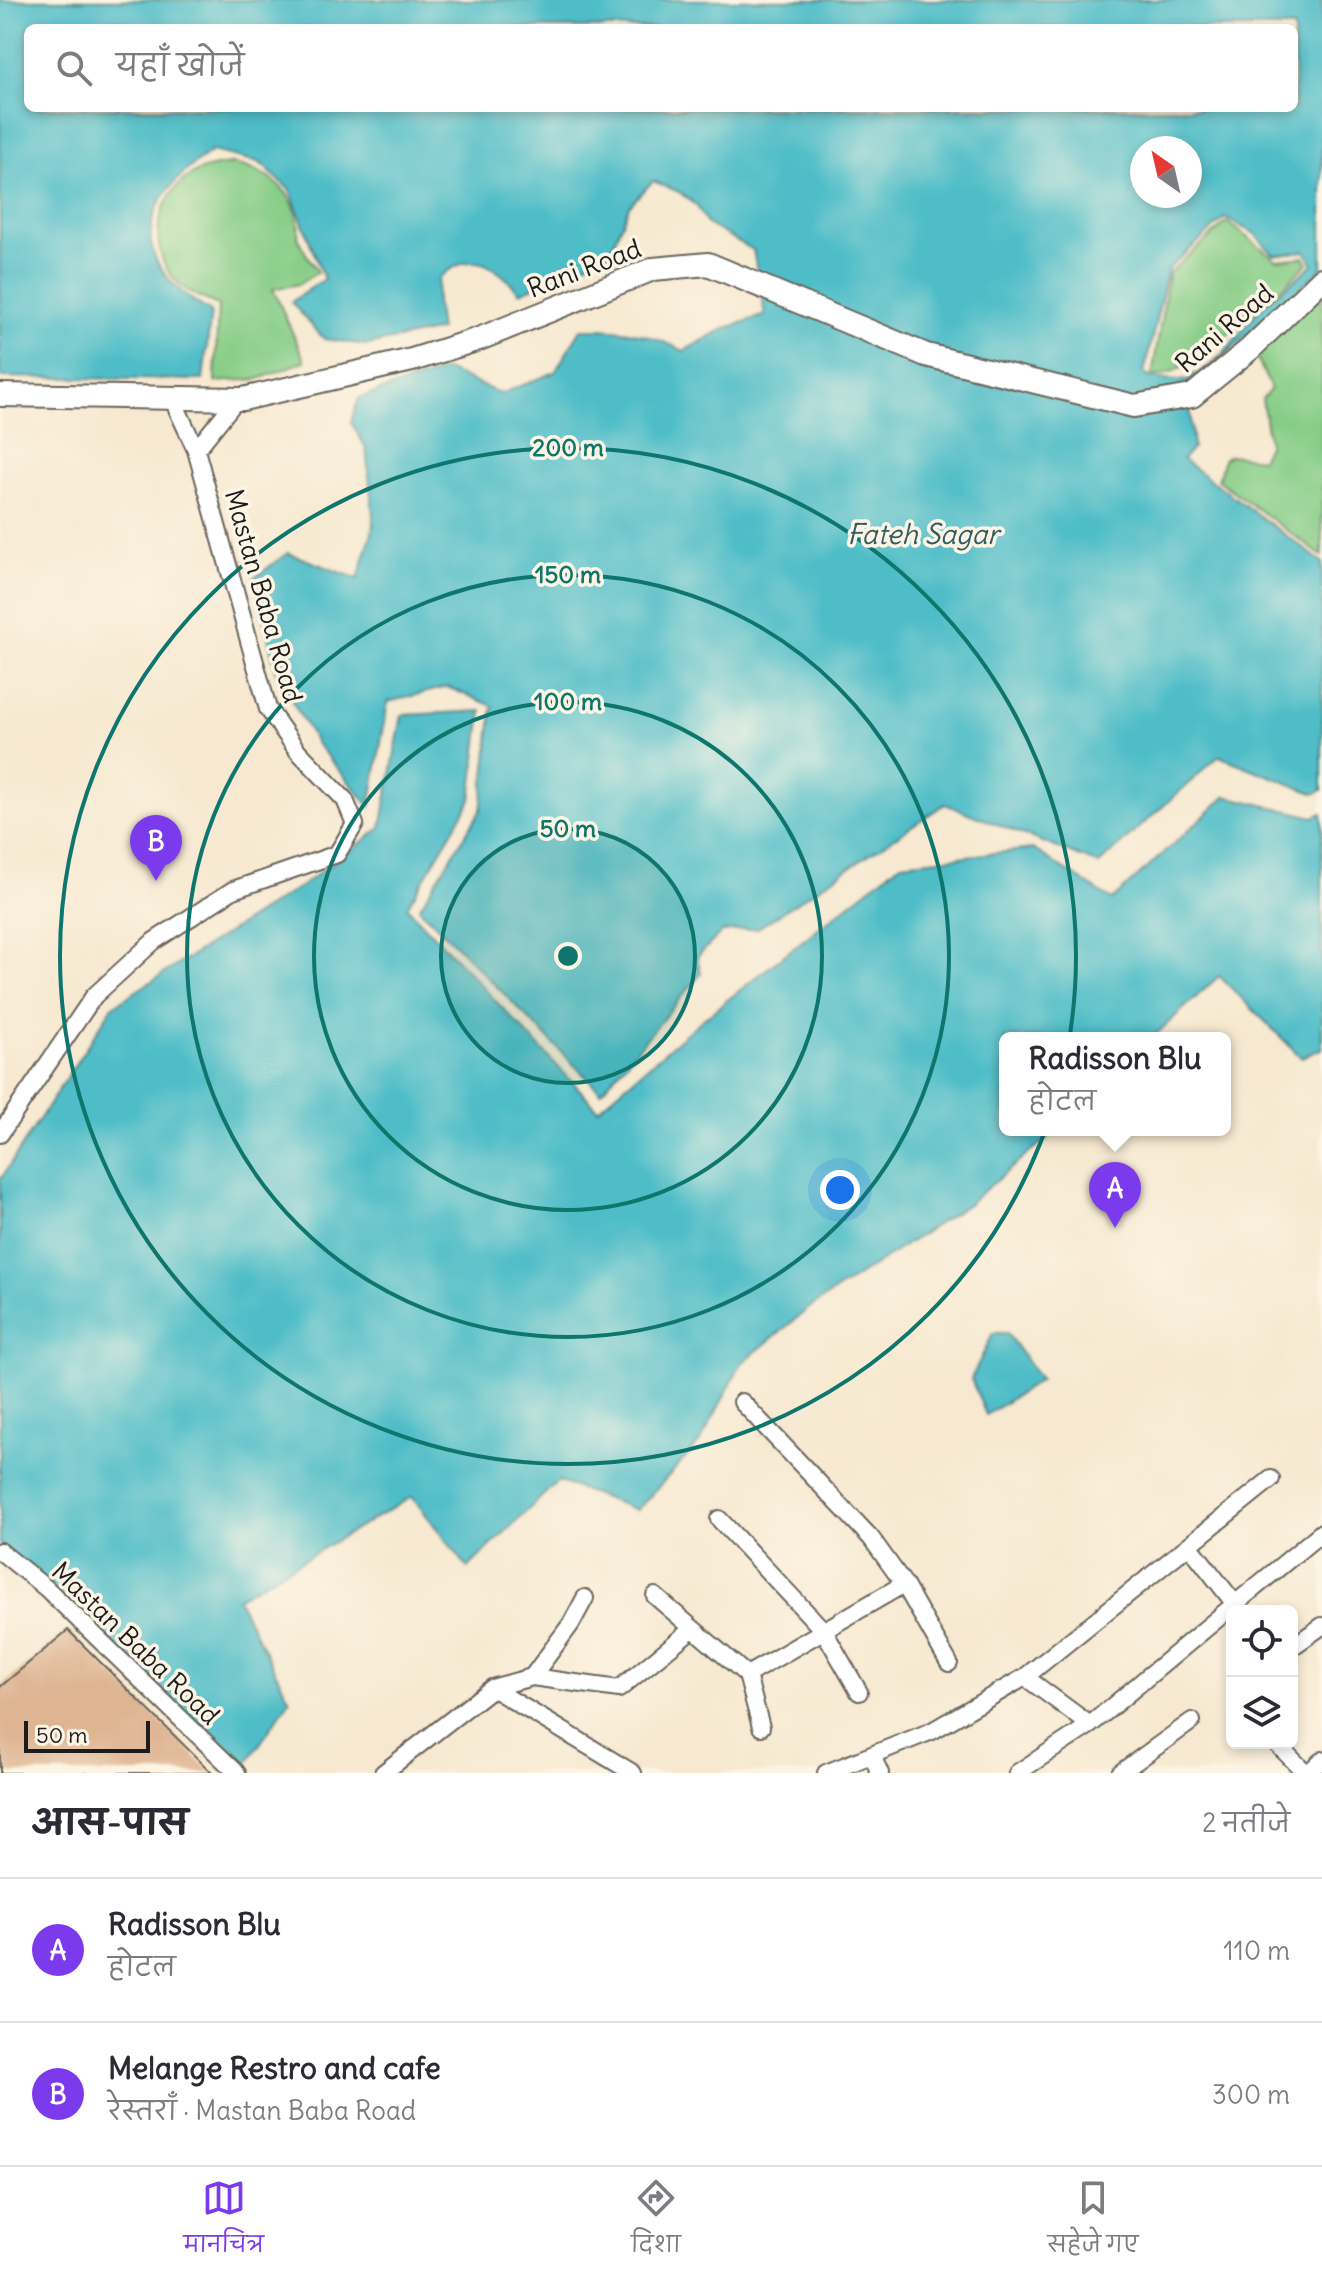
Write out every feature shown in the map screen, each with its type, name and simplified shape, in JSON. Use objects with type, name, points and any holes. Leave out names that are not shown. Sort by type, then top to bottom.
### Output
[{"type":"street","name":"Rani Road","points":[[0,395],[237,399],[412,360],[479,339],[653,269],[708,264],[766,291],[926,355],[1134,406],[1192,396],[1250,349],[1316,284]]},
{"type":"street","points":[[196,450],[237,399]]},
{"type":"street","name":"Mastan Baba Road","points":[[0,1134],[94,996],[154,941],[233,890],[337,854],[355,824],[345,800],[297,750],[268,709],[196,450],[173,400]]},
{"type":"street","points":[[742,1402],[871,1538],[904,1584],[949,1663]]},
{"type":"street","points":[[826,1773],[932,1731],[1025,1677],[1271,1479]]},
{"type":"street","points":[[719,1519],[824,1631],[859,1692]]},
{"type":"street","points":[[1017,1773],[1090,1725],[1322,1532]]},
{"type":"street","points":[[1189,1545],[1235,1604]]},
{"type":"street","name":"Mastan Baba Road","points":[[0,1551],[47,1589],[237,1773]]},
{"type":"street","points":[[747,1675],[904,1584]]},
{"type":"street","points":[[655,1596],[747,1675],[761,1727]]},
{"type":"street","points":[[532,1677],[571,1624],[585,1598]]},
{"type":"street","points":[[383,1773],[492,1688],[532,1677],[619,1689],[692,1629]]},
{"type":"street","points":[[1298,1643],[1318,1629]]},
{"type":"street","points":[[1025,1677],[1090,1725]]},
{"type":"street","points":[[492,1688],[633,1773]]},
{"type":"street","points":[[1120,1773],[1192,1721]]},
{"type":"street","points":[[1282,1749],[1307,1773],[1322,1760]]},
{"type":"street","points":[[872,1756],[880,1773]]},
{"type":"green space","points":[[233,164],[265,176],[283,190],[295,209],[298,238],[318,272],[299,284],[273,289],[305,361],[259,379],[215,382],[218,305],[180,285],[166,268],[161,254],[159,224],[170,196],[179,184],[201,170]]},
{"type":"green space","points":[[1227,222],[1277,260],[1304,257],[1308,263],[1208,349],[1167,374],[1152,376],[1169,273]]},
{"type":"green space","points":[[1322,291],[1322,556],[1218,480],[1224,458],[1230,455],[1261,459],[1269,444],[1262,399],[1271,389],[1254,351]]},
{"type":"water","name":"Fateh Sagar","points":[[0,0],[1322,0],[1322,268],[1188,388],[1193,448],[1182,459],[1322,562],[1322,790],[1315,794],[1219,756],[1099,864],[945,804],[758,928],[722,932],[697,957],[701,974],[601,1092],[419,908],[481,810],[493,706],[447,687],[388,702],[370,807],[316,743],[277,675],[254,578],[288,553],[358,579],[374,525],[366,448],[351,422],[359,398],[446,370],[501,394],[555,372],[581,329],[634,333],[684,351],[724,329],[765,315],[753,250],[707,224],[697,206],[679,192],[653,181],[629,206],[609,254],[520,293],[501,274],[482,263],[462,264],[439,278],[436,302],[440,330],[367,345],[324,339],[291,302],[324,279],[290,190],[259,162],[212,151],[167,191],[155,212],[151,233],[154,253],[164,273],[183,293],[211,312],[203,380],[0,377]],"holes":[[[1225,218],[1254,233],[1274,255],[1305,251],[1313,264],[1265,304],[1220,357],[1189,381],[1151,378],[1144,373],[1168,269]]]},
{"type":"water","points":[[482,711],[471,800],[407,907],[598,1109],[697,1024],[901,863],[1033,849],[1112,900],[1226,796],[1314,817],[1322,813],[1322,1049],[1301,1057],[1219,976],[1158,1032],[999,1032],[999,1136],[1050,1136],[968,1204],[809,1308],[742,1363],[700,1442],[637,1510],[558,1481],[468,1568],[412,1497],[237,1598],[290,1700],[240,1773],[0,1548],[0,1180],[113,1006],[301,886],[381,828],[402,715]]},
{"type":"water","points":[[993,1333],[1007,1333],[1040,1380],[986,1415],[971,1379]]},
{"type":"building","points":[[68,1630],[212,1773],[0,1773],[0,1687]]},
{"type":"place","name":"Melange Restro and cafe","points":[[156,881]]},
{"type":"place","name":"Radisson Blu","points":[[1115,1228]]}]
